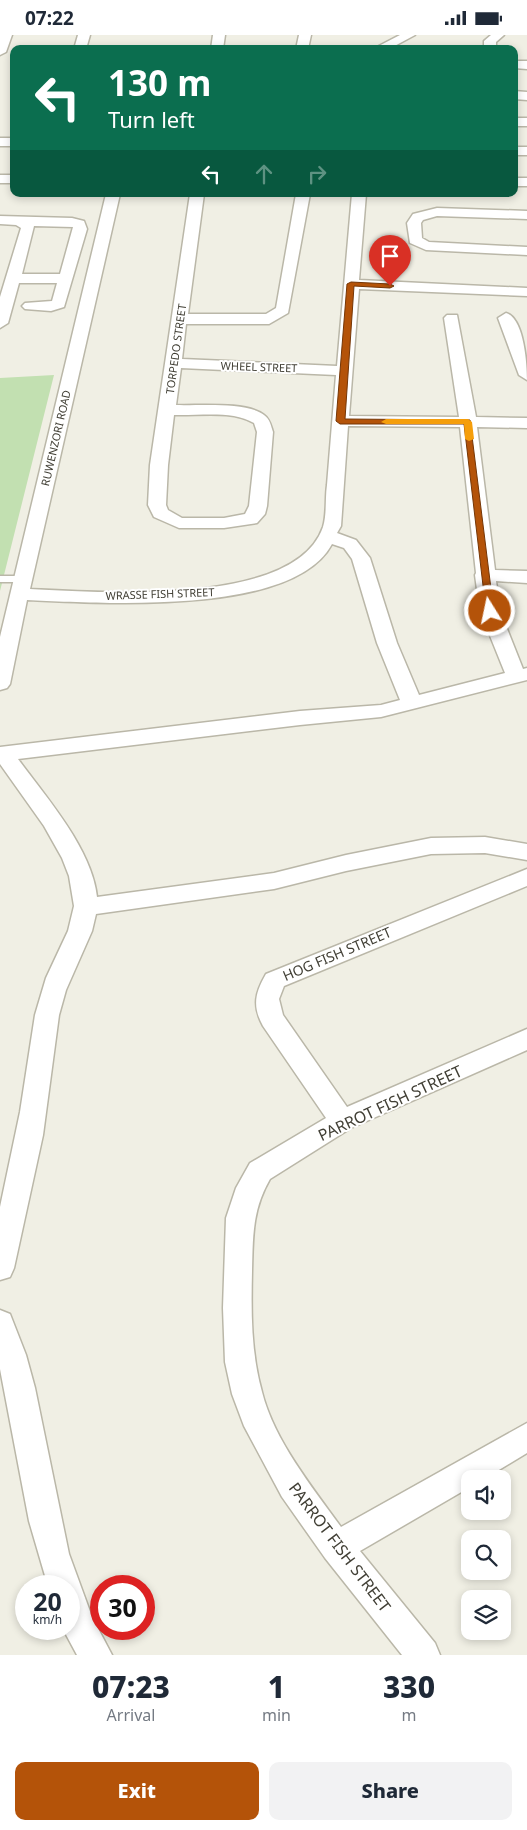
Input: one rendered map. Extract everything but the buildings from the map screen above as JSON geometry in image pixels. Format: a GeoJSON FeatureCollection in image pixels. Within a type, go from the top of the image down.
{"type":"FeatureCollection","features":[{"type":"Feature","properties":{"kind":"street"},"geometry":{"type":"LineString","coordinates":[[0,52],[6,35]]}},
{"type":"Feature","properties":{"kind":"street"},"geometry":{"type":"LineString","coordinates":[[388,45],[409,35]]}},
{"type":"Feature","properties":{"kind":"street"},"geometry":{"type":"LineString","coordinates":[[490,45],[490,41],[498,35]]}},
{"type":"Feature","properties":{"kind":"street","name":"RUWENZORI ROAD"},"geometry":{"type":"LineString","coordinates":[[0,684],[6,629],[21,587],[112,197]]}},
{"type":"Feature","properties":{"kind":"street","name":"TORPEDO STREET"},"geometry":{"type":"LineString","coordinates":[[168,410],[236,413],[258,418],[262,422],[264,432],[256,514],[241,522],[194,525],[168,519],[160,513],[156,505],[159,465],[197,197]]}},
{"type":"Feature","properties":{"kind":"street"},"geometry":{"type":"LineString","coordinates":[[181,319],[269,319],[283,310],[302,197]]}},
{"type":"Feature","properties":{"kind":"street"},"geometry":{"type":"LineString","coordinates":[[359,197],[330,537],[350,544],[361,558],[387,643],[402,683],[413,704]]}},
{"type":"Feature","properties":{"kind":"street"},"geometry":{"type":"LineString","coordinates":[[527,215],[437,212],[418,217],[413,231],[415,240],[426,246],[527,251]]}},
{"type":"Feature","properties":{"kind":"street"},"geometry":{"type":"LineString","coordinates":[[0,220],[72,222],[79,224],[80,229],[59,304],[30,306]]}},
{"type":"Feature","properties":{"kind":"street"},"geometry":{"type":"LineString","coordinates":[[0,323],[28,229],[22,222]]}},
{"type":"Feature","properties":{"kind":"street"},"geometry":{"type":"LineString","coordinates":[[13,278],[66,279]]}},
{"type":"Feature","properties":{"kind":"street"},"geometry":{"type":"LineString","coordinates":[[351,284],[527,291]]}},
{"type":"Feature","properties":{"kind":"street"},"geometry":{"type":"LineString","coordinates":[[0,1268],[32,1117],[44,1024],[56,983],[80,931],[85,907],[81,875],[71,853],[2,754],[300,718],[381,711],[521,675],[490,611],[484,575],[468,422],[452,318]]}},
{"type":"Feature","properties":{"kind":"street"},"geometry":{"type":"LineString","coordinates":[[506,318],[527,375]]}},
{"type":"Feature","properties":{"kind":"street","name":"WHEEL STREET"},"geometry":{"type":"LineString","coordinates":[[173,363],[345,371]]}},
{"type":"Feature","properties":{"kind":"street"},"geometry":{"type":"LineString","coordinates":[[340,421],[527,423]]}},
{"type":"Feature","properties":{"kind":"street","name":"WRASSE FISH STREET"},"geometry":{"type":"LineString","coordinates":[[21,587],[157,596],[214,593],[244,589],[272,581],[300,568],[316,555],[330,537]]}},
{"type":"Feature","properties":{"kind":"street"},"geometry":{"type":"LineString","coordinates":[[484,575],[527,577]]}},
{"type":"Feature","properties":{"kind":"street"},"geometry":{"type":"LineString","coordinates":[[85,907],[274,881],[380,855],[431,846],[486,845],[527,852]]}},
{"type":"Feature","properties":{"kind":"street","name":"HOG FISH STREET"},"geometry":{"type":"LineString","coordinates":[[342,1121],[272,1019],[266,1006],[267,992],[275,981],[527,877]]}},
{"type":"Feature","properties":{"kind":"street","name":"PARROT FISH STREET"},"geometry":{"type":"LineString","coordinates":[[423,1655],[336,1547],[293,1486],[258,1426],[246,1394],[240,1362],[237,1308],[240,1218],[250,1189],[260,1171],[342,1121],[527,1039]]}},
{"type":"Feature","properties":{"kind":"street"},"geometry":{"type":"LineString","coordinates":[[0,1323],[20,1385],[38,1491],[54,1561],[60,1575]]}},
{"type":"Feature","properties":{"kind":"street"},"geometry":{"type":"LineString","coordinates":[[336,1547],[527,1437]]}},
{"type":"Feature","properties":{"kind":"street"},"geometry":{"type":"LineString","coordinates":[[80,1624],[94,1655]]}},
{"type":"Feature","properties":{"kind":"lane"},"geometry":{"type":"LineString","coordinates":[[0,579],[21,587]]}},
{"type":"Feature","properties":{"kind":"green space"},"geometry":{"type":"Polygon","coordinates":[[[54,375],[0,591],[0,378],[54,375]]]}},
{"type":"Feature","properties":{"kind":"slow traffic"},"geometry":{"type":"LineString","coordinates":[[386,422],[468,422],[469,439]]}},
{"type":"Feature","properties":{"kind":"route"},"geometry":{"type":"LineString","coordinates":[[390,286],[351,284],[340,421],[468,422],[484,575],[490,611]]}}]}
